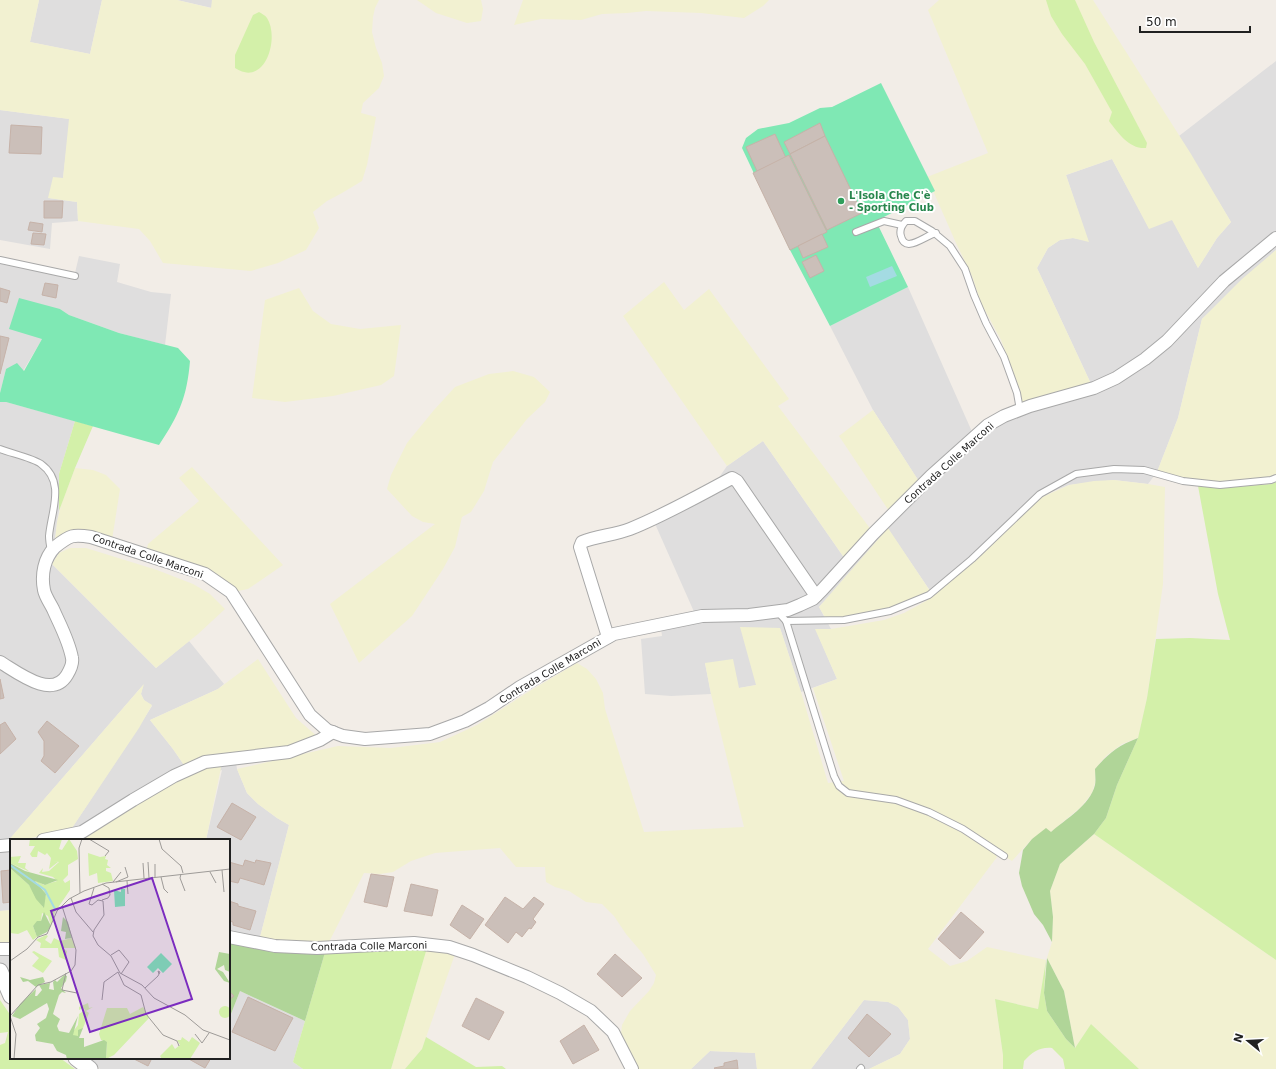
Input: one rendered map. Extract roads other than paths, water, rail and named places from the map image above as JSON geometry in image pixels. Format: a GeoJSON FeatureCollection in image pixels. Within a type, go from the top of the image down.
{"type":"FeatureCollection","features":[{"type":"Feature","properties":{"kind":"street","name":"Contrada Colle Marconi"},"geometry":{"type":"LineString","coordinates":[[0,662],[33,681],[48,685],[57,684],[66,677],[73,659],[64,634],[44,591],[44,565],[51,551],[68,537],[76,535],[91,537],[205,574],[231,592],[310,715],[327,730],[343,736],[365,739],[430,734],[466,721],[489,708],[520,687],[614,634],[702,616],[749,615],[788,610],[816,596],[873,534],[931,476],[988,425],[1004,416],[1020,410],[1094,388],[1116,378],[1145,359],[1167,341],[1224,281],[1276,238]]}},
{"type":"Feature","properties":{"kind":"street","name":"Contrada Colle Marconi"},"geometry":{"type":"LineString","coordinates":[[608,637],[580,547],[582,542],[592,538],[627,530],[651,520],[732,478],[737,481],[816,596]]}},
{"type":"Feature","properties":{"kind":"street"},"geometry":{"type":"LineString","coordinates":[[48,839],[82,832],[174,776],[205,762],[290,752],[320,740],[333,732]]}},
{"type":"Feature","properties":{"kind":"street"},"geometry":{"type":"LineString","coordinates":[[0,846],[10,845]]}},
{"type":"Feature","properties":{"kind":"street","name":"Contrada Colle Marconi"},"geometry":{"type":"LineString","coordinates":[[230,937],[275,946],[317,948],[414,943],[448,946],[527,977],[560,993],[591,1011],[613,1032],[632,1069]]}},
{"type":"Feature","properties":{"kind":"street"},"geometry":{"type":"LineString","coordinates":[[0,971],[10,994]]}},
{"type":"Feature","properties":{"kind":"street"},"geometry":{"type":"LineString","coordinates":[[77,1059],[90,1069]]}},
{"type":"Feature","properties":{"kind":"lane"},"geometry":{"type":"LineString","coordinates":[[856,232],[884,221],[902,225]]}},
{"type":"Feature","properties":{"kind":"lane"},"geometry":{"type":"LineString","coordinates":[[936,233],[928,235],[910,245],[905,244],[900,233],[902,225],[906,221],[915,221],[936,233],[950,246],[965,269],[986,323],[1004,357],[1017,393],[1020,410]]}},
{"type":"Feature","properties":{"kind":"lane"},"geometry":{"type":"LineString","coordinates":[[0,260],[75,276]]}},
{"type":"Feature","properties":{"kind":"lane"},"geometry":{"type":"LineString","coordinates":[[0,450],[41,463],[49,472],[54,481],[56,497],[49,537],[51,551]]}},
{"type":"Feature","properties":{"kind":"lane"},"geometry":{"type":"LineString","coordinates":[[786,621],[844,620],[890,611],[928,595],[972,559],[1040,494],[1076,474],[1114,469],[1144,470],[1183,481],[1220,485],[1271,480],[1276,478]]}},
{"type":"Feature","properties":{"kind":"lane"},"geometry":{"type":"LineString","coordinates":[[777,611],[786,621],[834,776],[839,786],[848,793],[896,800],[929,812],[963,829],[1004,856]]}},
{"type":"Feature","properties":{"kind":"water"},"geometry":{"type":"Polygon","coordinates":[[[892,266],[897,276],[870,287],[866,277],[892,266]]]}},
{"type":"Feature","properties":{"kind":"place","name":"L'Isola Che C'è - Sporting Club"},"geometry":{"type":"Point","coordinates":[841,201]}}]}
